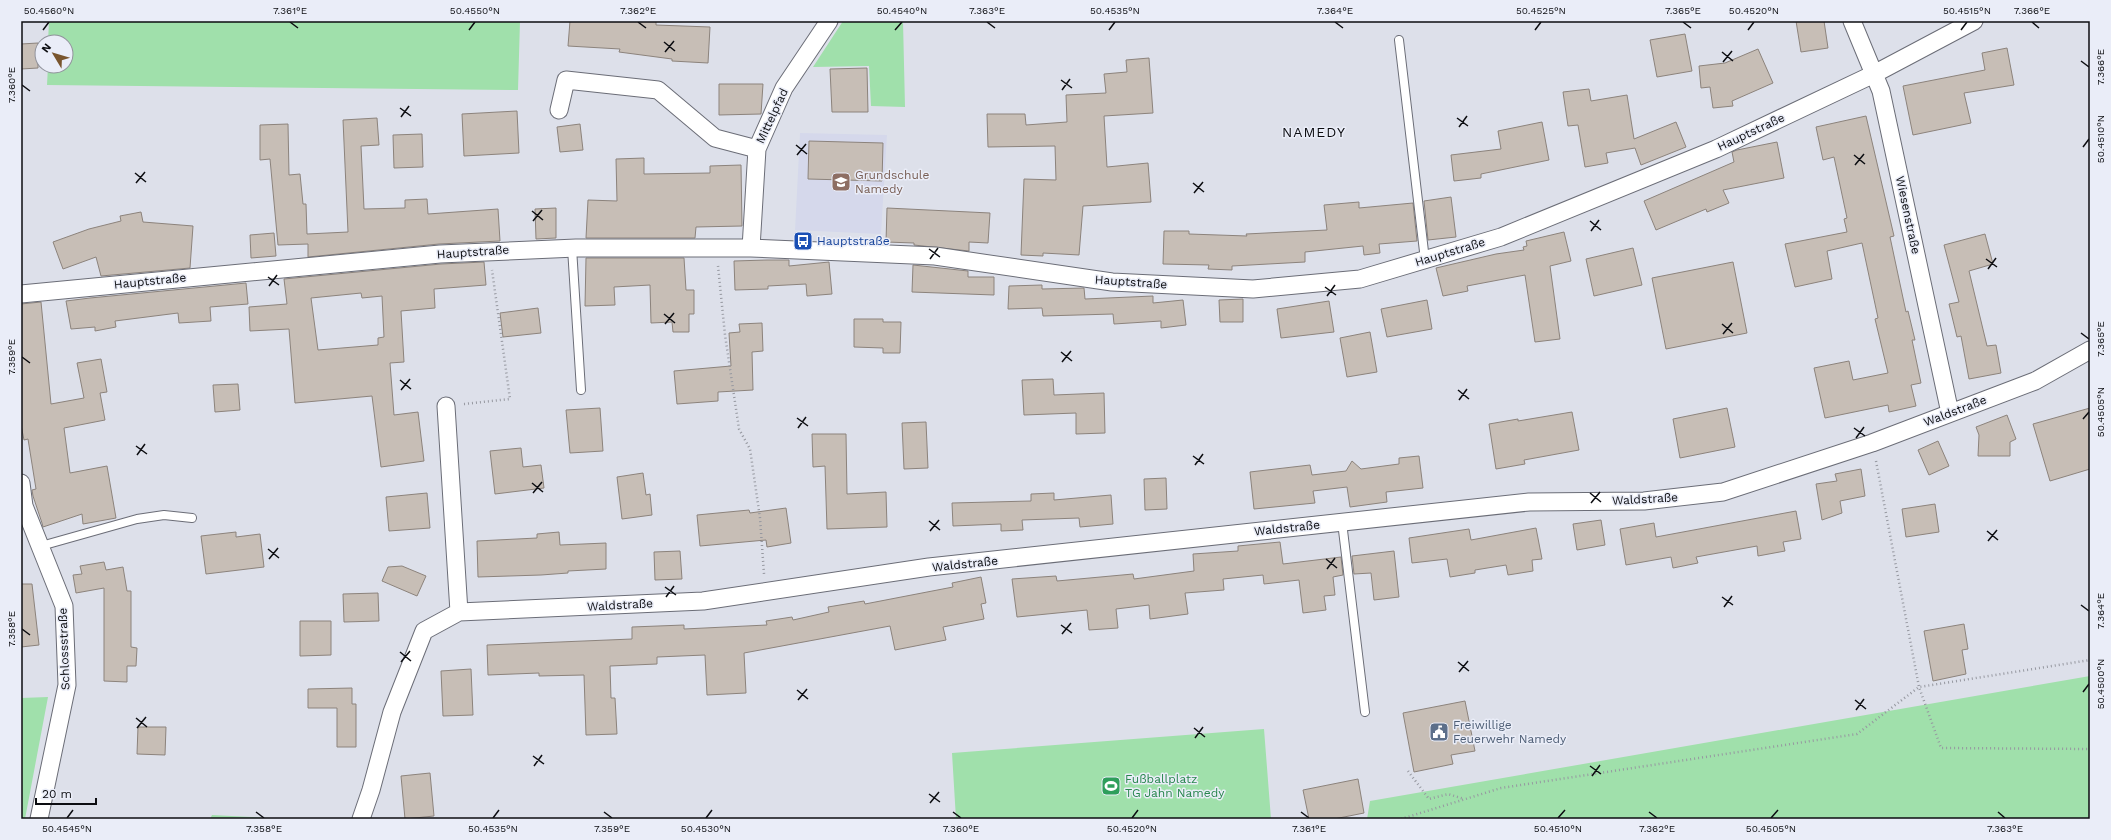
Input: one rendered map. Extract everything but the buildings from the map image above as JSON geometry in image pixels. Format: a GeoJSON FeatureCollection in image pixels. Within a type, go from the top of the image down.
{"type":"FeatureCollection","features":[{"type":"Feature","properties":{"kind":"street","name":"Mittelpfad"},"geometry":{"type":"LineString","coordinates":[[751,248],[757,149],[784,88],[829,21]]}},
{"type":"Feature","properties":{"kind":"street","name":"Wiesenstraße"},"geometry":{"type":"LineString","coordinates":[[1852,21],[1881,91],[1950,413]]}},
{"type":"Feature","properties":{"kind":"street","name":"Hauptstraße"},"geometry":{"type":"LineString","coordinates":[[21,294],[489,250],[572,248],[751,248],[935,256],[1112,282],[1253,289],[1360,279],[1501,237],[1709,152],[1874,74],[1974,21]]}},
{"type":"Feature","properties":{"kind":"street"},"geometry":{"type":"LineString","coordinates":[[559,110],[566,80],[658,90],[715,138],[757,149]]}},
{"type":"Feature","properties":{"kind":"street","name":"Waldstraße"},"geometry":{"type":"LineString","coordinates":[[361,819],[372,790],[392,712],[424,631],[459,612],[703,601],[929,568],[1529,502],[1644,501],[1723,492],[1872,443],[2035,381],[2090,350]]}},
{"type":"Feature","properties":{"kind":"street"},"geometry":{"type":"LineString","coordinates":[[446,406],[459,612]]}},
{"type":"Feature","properties":{"kind":"street","name":"Schlossstraße"},"geometry":{"type":"LineString","coordinates":[[21,483],[24,506],[64,606],[67,685],[39,819]]}},
{"type":"Feature","properties":{"kind":"lane"},"geometry":{"type":"LineString","coordinates":[[1399,40],[1425,260]]}},
{"type":"Feature","properties":{"kind":"lane"},"geometry":{"type":"LineString","coordinates":[[572,248],[581,390]]}},
{"type":"Feature","properties":{"kind":"lane"},"geometry":{"type":"LineString","coordinates":[[40,546],[137,519],[164,514],[192,518]]}},
{"type":"Feature","properties":{"kind":"lane"},"geometry":{"type":"LineString","coordinates":[[1342,522],[1365,712]]}},
{"type":"Feature","properties":{"kind":"path"},"geometry":{"type":"LineString","coordinates":[[717,249],[725,335],[739,429],[750,448],[760,518],[765,592]]}},
{"type":"Feature","properties":{"kind":"path"},"geometry":{"type":"LineString","coordinates":[[446,406],[510,399],[489,250]]}},
{"type":"Feature","properties":{"kind":"path"},"geometry":{"type":"LineString","coordinates":[[1872,443],[1919,687],[1941,748],[2090,749]]}},
{"type":"Feature","properties":{"kind":"path"},"geometry":{"type":"LineString","coordinates":[[1401,819],[1501,788],[1857,734],[1919,687],[2090,660]]}},
{"type":"Feature","properties":{"kind":"path"},"geometry":{"type":"LineString","coordinates":[[1408,771],[1429,799],[1448,794],[1466,799]]}},
{"type":"Feature","properties":{"kind":"shaded area","name":"Grundschule Namedy"},"geometry":{"type":"Polygon","coordinates":[[[800,133],[887,135],[881,234],[795,230],[800,133]]]}},
{"type":"Feature","properties":{"kind":"green space"},"geometry":{"type":"Polygon","coordinates":[[[49,21],[520,21],[518,90],[47,85],[48,74],[74,74],[74,34],[48,34],[49,21]]]}},
{"type":"Feature","properties":{"kind":"green space"},"geometry":{"type":"Polygon","coordinates":[[[843,21],[903,21],[905,107],[871,106],[869,66],[813,67],[843,21]]]}},
{"type":"Feature","properties":{"kind":"green space"},"geometry":{"type":"Polygon","coordinates":[[[2090,676],[2090,819],[1367,819],[1370,801],[2090,676]]]}},
{"type":"Feature","properties":{"kind":"green space"},"geometry":{"type":"Polygon","coordinates":[[[48,697],[25,819],[21,819],[21,698],[48,697]]]}},
{"type":"Feature","properties":{"kind":"green space","name":"Fußballplatz TG Jahn Namedy"},"geometry":{"type":"Polygon","coordinates":[[[1264,729],[1271,819],[956,819],[952,753],[1264,729]]]}},
{"type":"Feature","properties":{"kind":"green space"},"geometry":{"type":"Polygon","coordinates":[[[212,815],[290,819],[210,819],[212,815]]]}},
{"type":"Feature","properties":{"kind":"place","name":"Grundschule Namedy"},"geometry":{"type":"Point","coordinates":[841,182]}},
{"type":"Feature","properties":{"kind":"place","name":"Hauptstraße"},"geometry":{"type":"Point","coordinates":[803,241]}},
{"type":"Feature","properties":{"kind":"place","name":"Freiwillige Feuerwehr Namedy"},"geometry":{"type":"Point","coordinates":[1439,732]}},
{"type":"Feature","properties":{"kind":"place","name":"Fußballplatz TG Jahn Namedy"},"geometry":{"type":"Point","coordinates":[1111,786]}},
{"type":"Feature","properties":{"kind":"district","name":"NAMEDY"},"geometry":{"type":"Point","coordinates":[1314,132]}}]}
